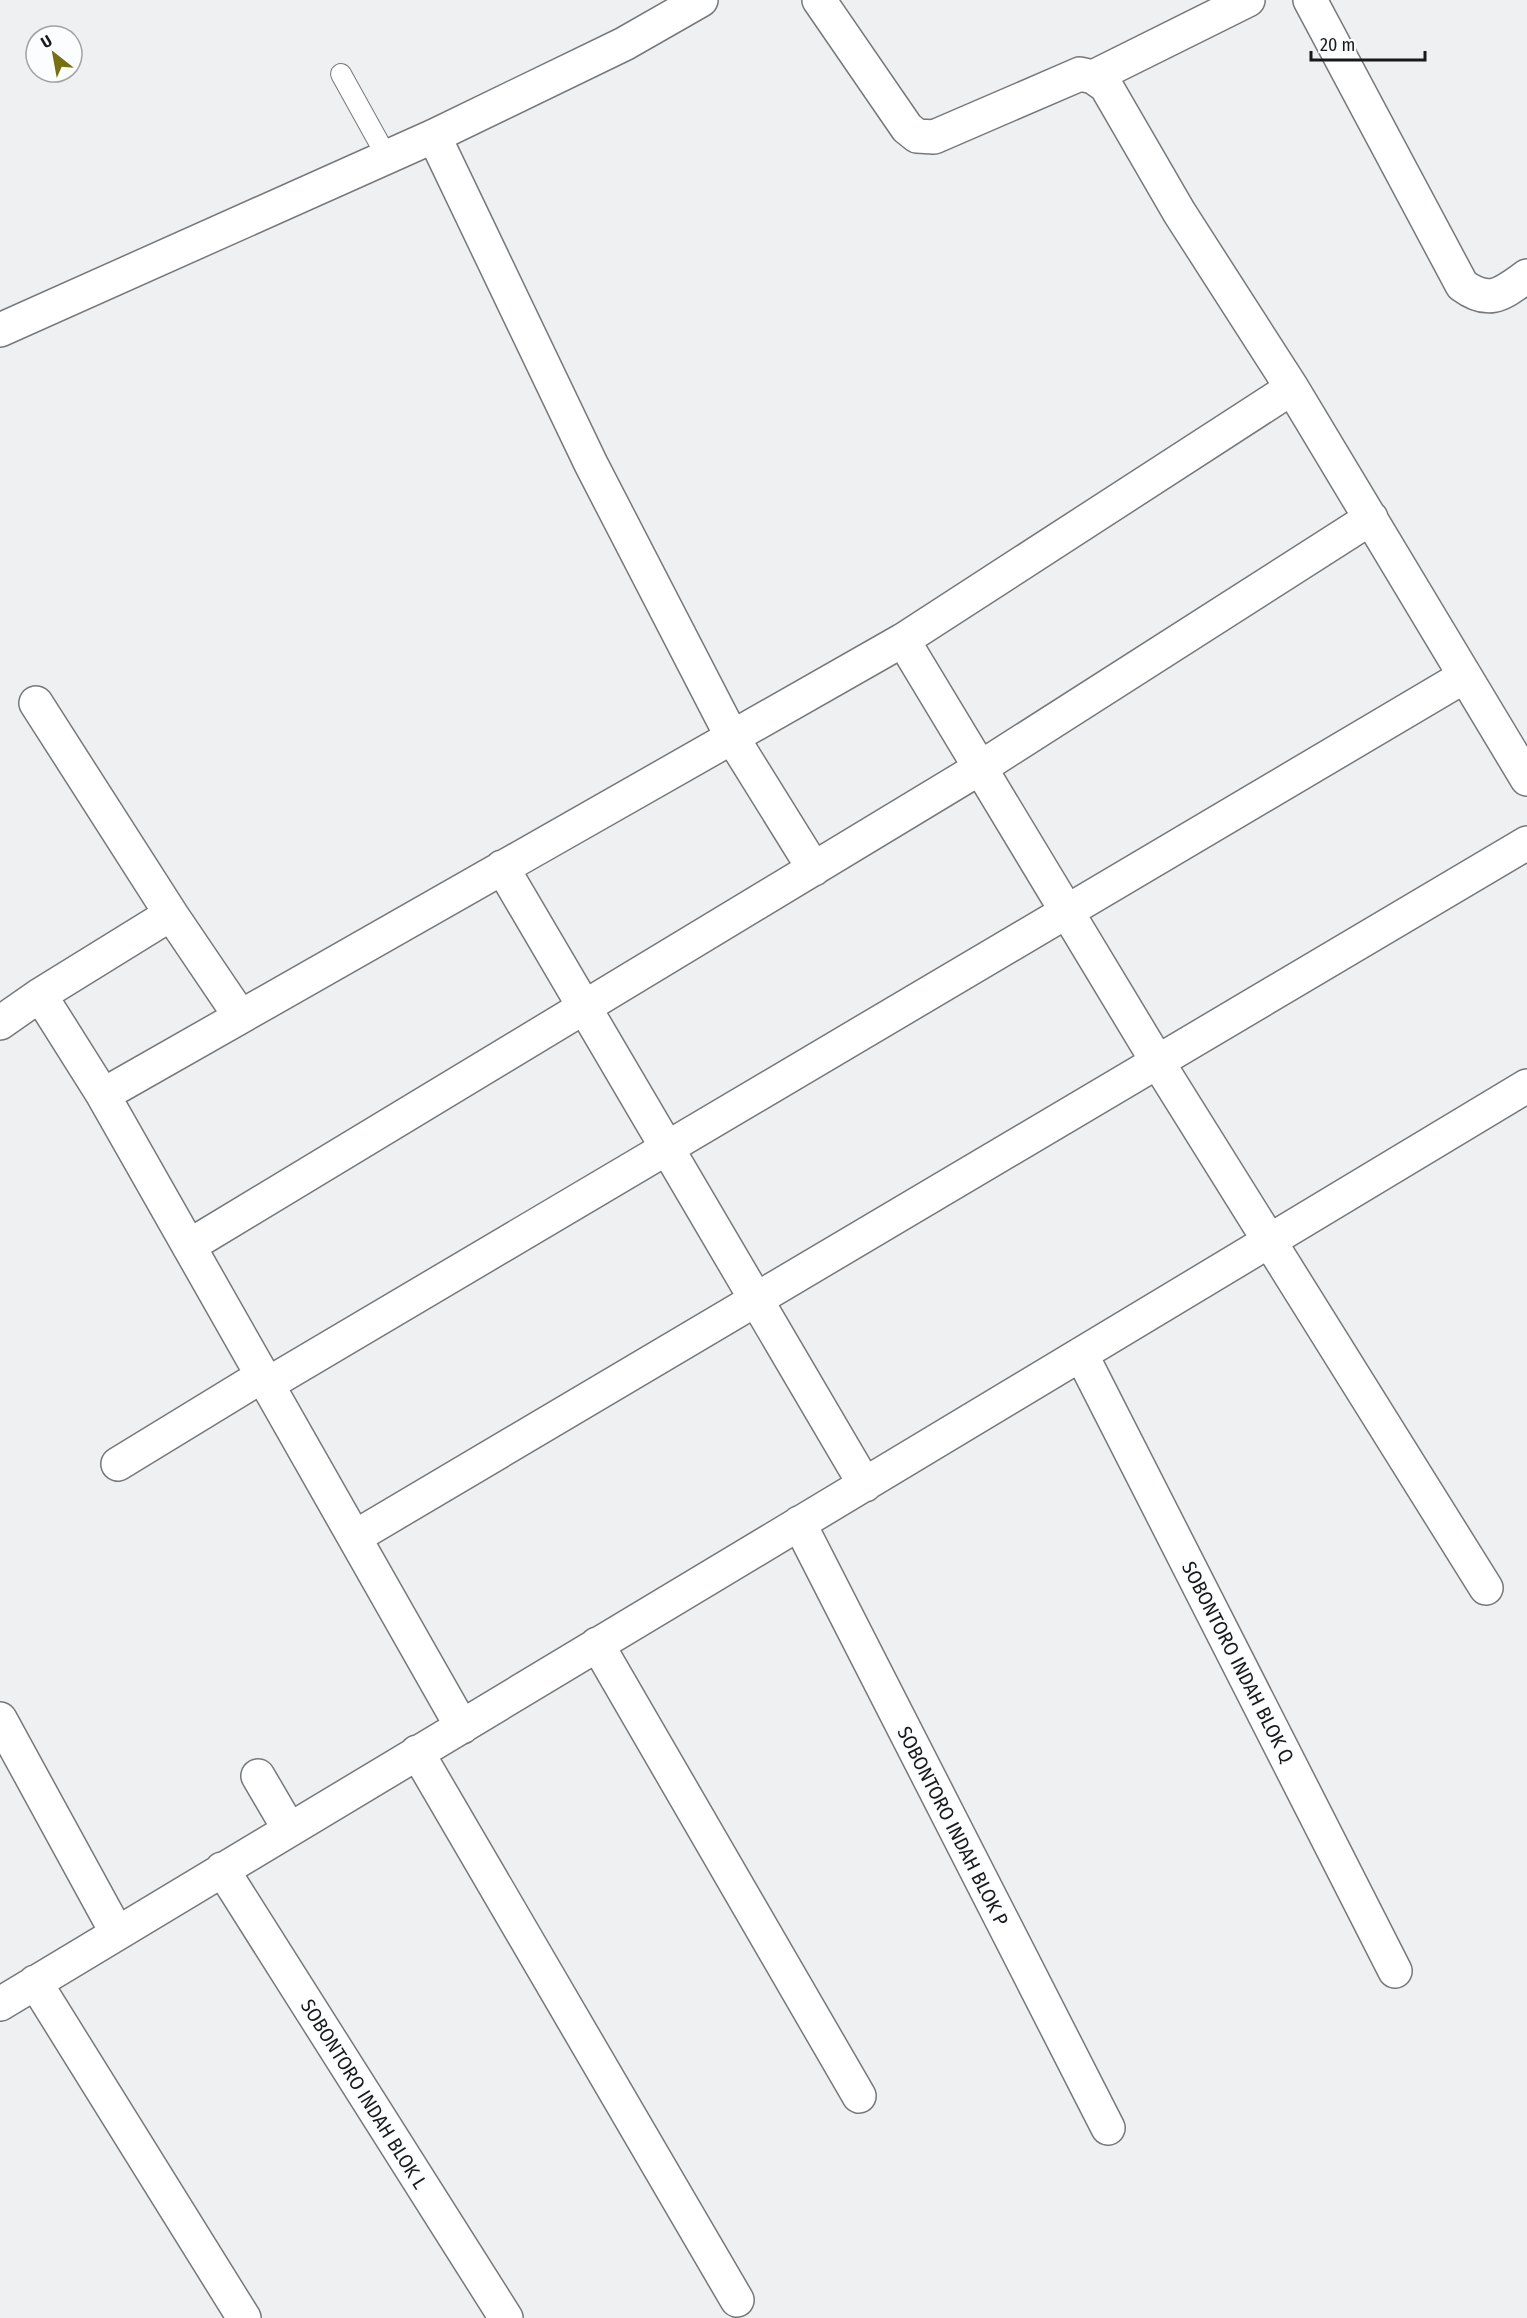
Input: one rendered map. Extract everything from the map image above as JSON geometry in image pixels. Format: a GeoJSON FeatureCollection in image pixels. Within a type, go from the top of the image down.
{"type":"FeatureCollection","features":[{"type":"Feature","properties":{"kind":"street"},"geometry":{"type":"LineString","coordinates":[[0,330],[434,136],[624,44],[701,0]]}},
{"type":"Feature","properties":{"kind":"street"},"geometry":{"type":"LineString","coordinates":[[819,0],[907,128],[917,136],[933,137],[1080,74],[1093,77],[1106,86],[1179,212],[1292,388],[1527,779]]}},
{"type":"Feature","properties":{"kind":"street"},"geometry":{"type":"LineString","coordinates":[[1093,77],[1248,0]]}},
{"type":"Feature","properties":{"kind":"street"},"geometry":{"type":"LineString","coordinates":[[1310,0],[1462,285],[1470,291],[1500,295],[1527,276]]}},
{"type":"Feature","properties":{"kind":"street"},"geometry":{"type":"LineString","coordinates":[[434,136],[591,464],[732,737],[814,869]]}},
{"type":"Feature","properties":{"kind":"street"},"geometry":{"type":"LineString","coordinates":[[103,1095],[903,640],[1292,388]]}},
{"type":"Feature","properties":{"kind":"street"},"geometry":{"type":"LineString","coordinates":[[189,1246],[981,768],[1371,518]]}},
{"type":"Feature","properties":{"kind":"street"},"geometry":{"type":"LineString","coordinates":[[903,640],[1157,1060],[1486,1588]]}},
{"type":"Feature","properties":{"kind":"street"},"geometry":{"type":"LineString","coordinates":[[118,1464],[667,1148],[1465,676]]}},
{"type":"Feature","properties":{"kind":"street"},"geometry":{"type":"LineString","coordinates":[[36,703],[171,914],[240,1016]]}},
{"type":"Feature","properties":{"kind":"street"},"geometry":{"type":"LineString","coordinates":[[355,1537],[1157,1060],[1527,843]]}},
{"type":"Feature","properties":{"kind":"street"},"geometry":{"type":"LineString","coordinates":[[502,867],[865,1485]]}},
{"type":"Feature","properties":{"kind":"street"},"geometry":{"type":"LineString","coordinates":[[0,1023],[40,995],[171,914]]}},
{"type":"Feature","properties":{"kind":"street"},"geometry":{"type":"LineString","coordinates":[[40,995],[103,1095],[462,1727]]}},
{"type":"Feature","properties":{"kind":"street"},"geometry":{"type":"LineString","coordinates":[[0,2004],[1527,1086]]}},
{"type":"Feature","properties":{"kind":"street","name":"SOBONTORO INDAH BLOK Q"},"geometry":{"type":"LineString","coordinates":[[1081,1354],[1395,1971]]}},
{"type":"Feature","properties":{"kind":"street","name":"SOBONTORO INDAH BLOK P"},"geometry":{"type":"LineString","coordinates":[[799,1523],[1108,2128]]}},
{"type":"Feature","properties":{"kind":"street"},"geometry":{"type":"LineString","coordinates":[[597,1644],[859,2096]]}},
{"type":"Feature","properties":{"kind":"street"},"geometry":{"type":"LineString","coordinates":[[0,1719],[117,1932]]}},
{"type":"Feature","properties":{"kind":"street"},"geometry":{"type":"LineString","coordinates":[[417,1752],[737,2300]]}},
{"type":"Feature","properties":{"kind":"street"},"geometry":{"type":"LineString","coordinates":[[258,1776],[289,1829]]}},
{"type":"Feature","properties":{"kind":"street","name":"SOBONTORO INDAH BLOK L"},"geometry":{"type":"LineString","coordinates":[[222,1869],[506,2318]]}},
{"type":"Feature","properties":{"kind":"street"},"geometry":{"type":"LineString","coordinates":[[35,1982],[244,2318]]}},
{"type":"Feature","properties":{"kind":"lane"},"geometry":{"type":"LineString","coordinates":[[341,74],[387,158]]}}]}
